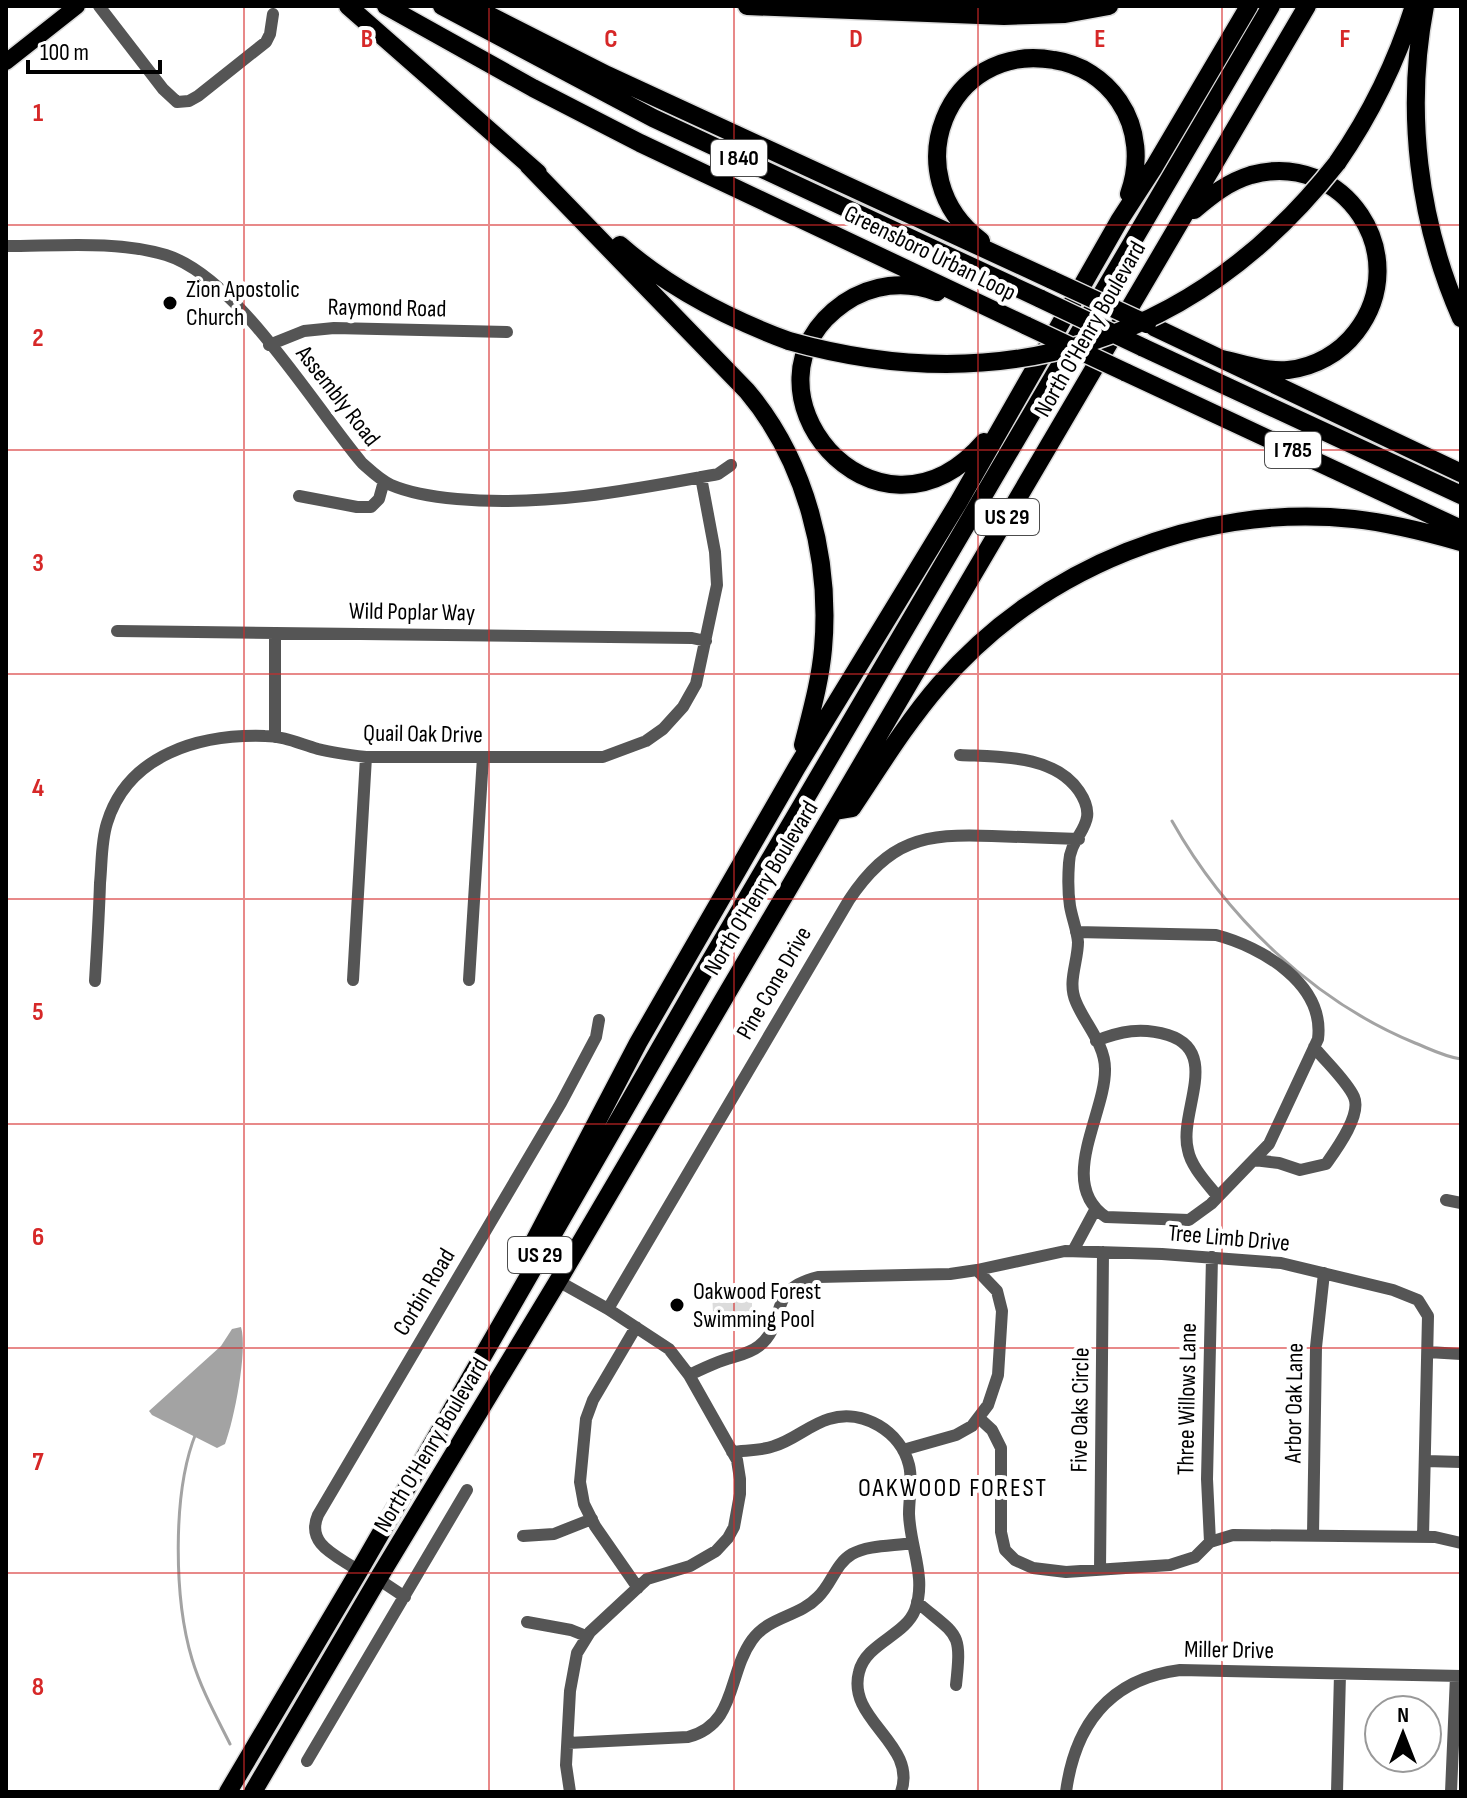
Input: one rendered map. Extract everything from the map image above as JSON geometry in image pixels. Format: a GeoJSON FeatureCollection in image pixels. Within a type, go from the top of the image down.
{"type":"FeatureCollection","features":[{"type":"Feature","properties":{"kind":"highway"},"geometry":{"type":"LineString","coordinates":[[348,6],[631,255],[664,280],[724,315],[789,341],[862,359],[933,365],[1010,360],[1093,341],[1149,319],[1230,271],[1290,219],[1337,163],[1378,96],[1414,6]]}},
{"type":"Feature","properties":{"kind":"highway","name":"Greensboro Urban Loop"},"geometry":{"type":"LineString","coordinates":[[386,6],[586,115],[978,304],[1461,529]]}},
{"type":"Feature","properties":{"kind":"highway","name":"Greensboro Urban Loop"},"geometry":{"type":"LineString","coordinates":[[442,6],[653,118],[1461,495]]}},
{"type":"Feature","properties":{"kind":"highway"},"geometry":{"type":"LineString","coordinates":[[471,6],[607,75],[1006,258],[1461,473]]}},
{"type":"Feature","properties":{"kind":"highway"},"geometry":{"type":"LineString","coordinates":[[747,6],[1013,16],[1065,14],[1109,6]]}},
{"type":"Feature","properties":{"kind":"highway"},"geometry":{"type":"LineString","coordinates":[[449,1411],[492,1321],[638,1043],[797,767],[958,503],[1119,221],[1249,6]]}},
{"type":"Feature","properties":{"kind":"highway","name":"North O'Henry Boulevard"},"geometry":{"type":"LineString","coordinates":[[231,1788],[756,882],[1271,6]]}},
{"type":"Feature","properties":{"kind":"highway","name":"North O'Henry Boulevard"},"geometry":{"type":"LineString","coordinates":[[253,1792],[558,1281],[1307,6]]}},
{"type":"Feature","properties":{"kind":"highway"},"geometry":{"type":"LineString","coordinates":[[1425,6],[1416,87],[1418,150],[1435,245],[1461,318]]}},
{"type":"Feature","properties":{"kind":"highway"},"geometry":{"type":"LineString","coordinates":[[1006,258],[965,228],[951,209],[937,173],[936,148],[946,114],[960,92],[988,70],[1009,61],[1040,58],[1072,64],[1100,81],[1117,99],[1129,119],[1136,153],[1131,189],[1119,221]]}},
{"type":"Feature","properties":{"kind":"highway"},"geometry":{"type":"LineString","coordinates":[[528,165],[747,391],[775,431],[800,481],[818,548],[825,625],[817,689],[797,767]]}},
{"type":"Feature","properties":{"kind":"highway"},"geometry":{"type":"LineString","coordinates":[[1180,223],[1225,185],[1253,174],[1281,172],[1310,176],[1336,189],[1357,209],[1371,233],[1378,260],[1377,288],[1369,314],[1343,347],[1316,363],[1289,370],[1259,368],[1222,359]]}},
{"type":"Feature","properties":{"kind":"highway"},"geometry":{"type":"LineString","coordinates":[[978,304],[909,285],[883,286],[859,294],[826,319],[811,342],[803,367],[803,402],[817,439],[835,460],[859,475],[896,484],[936,478],[961,464],[1004,418]]}},
{"type":"Feature","properties":{"kind":"highway"},"geometry":{"type":"LineString","coordinates":[[834,811],[852,808],[914,715],[984,639],[1052,589],[1130,550],[1212,526],[1297,517],[1381,523],[1461,542]]}},
{"type":"Feature","properties":{"kind":"highway"},"geometry":{"type":"LineString","coordinates":[[298,1714],[334,1635],[360,1589],[362,1579],[359,1571]]}},
{"type":"Feature","properties":{"kind":"main road"},"geometry":{"type":"LineString","coordinates":[[6,62],[77,6]]}},
{"type":"Feature","properties":{"kind":"street"},"geometry":{"type":"LineString","coordinates":[[99,6],[163,89],[177,102],[198,96],[259,47],[270,34],[273,14]]}},
{"type":"Feature","properties":{"kind":"street","name":"Assembly Road"},"geometry":{"type":"LineString","coordinates":[[6,246],[132,249],[176,259],[201,272],[222,290],[269,345],[352,451],[384,481],[399,488],[433,496],[506,501],[581,496],[701,477],[723,472],[731,465]]}},
{"type":"Feature","properties":{"kind":"street","name":"Raymond Road"},"geometry":{"type":"LineString","coordinates":[[269,345],[292,334],[319,329],[507,332]]}},
{"type":"Feature","properties":{"kind":"street","name":"Quail Oak Drive"},"geometry":{"type":"LineString","coordinates":[[95,981],[107,822],[133,779],[152,760],[178,747],[219,739],[275,737],[366,757],[603,757],[646,741],[663,729],[683,707],[696,684],[717,585],[715,552],[701,477]]}},
{"type":"Feature","properties":{"kind":"street","name":"Assembly Road"},"geometry":{"type":"LineString","coordinates":[[299,496],[371,507],[379,499],[384,481]]}},
{"type":"Feature","properties":{"kind":"street","name":"Wild Poplar Way"},"geometry":{"type":"LineString","coordinates":[[117,631],[692,638],[706,641]]}},
{"type":"Feature","properties":{"kind":"street"},"geometry":{"type":"LineString","coordinates":[[275,633],[275,737]]}},
{"type":"Feature","properties":{"kind":"street"},"geometry":{"type":"LineString","coordinates":[[960,755],[1018,757],[1053,770],[1076,787],[1086,803],[1088,821],[1069,861],[1069,902],[1078,942],[1072,980],[1075,1001],[1105,1065],[1104,1091],[1090,1130],[1085,1156],[1084,1185],[1095,1210],[1106,1217],[1189,1220],[1218,1197],[1269,1144],[1320,1028],[1313,1004],[1299,982],[1282,966],[1244,945],[1216,935],[1076,932]]}},
{"type":"Feature","properties":{"kind":"street"},"geometry":{"type":"LineString","coordinates":[[353,980],[366,757]]}},
{"type":"Feature","properties":{"kind":"street"},"geometry":{"type":"LineString","coordinates":[[469,980],[483,757]]}},
{"type":"Feature","properties":{"kind":"street","name":"Pine Cone Drive"},"geometry":{"type":"LineString","coordinates":[[608,1309],[849,900],[869,872],[892,852],[931,837],[968,835],[1079,839]]}},
{"type":"Feature","properties":{"kind":"street","name":"Corbin Road"},"geometry":{"type":"LineString","coordinates":[[359,1571],[320,1544],[314,1533],[315,1522],[561,1103],[596,1037],[599,1020]]}},
{"type":"Feature","properties":{"kind":"street"},"geometry":{"type":"LineString","coordinates":[[1096,1041],[1119,1031],[1157,1031],[1178,1038],[1191,1049],[1196,1078],[1186,1134],[1188,1153],[1218,1197]]}},
{"type":"Feature","properties":{"kind":"street"},"geometry":{"type":"LineString","coordinates":[[1254,1160],[1300,1170],[1326,1164],[1341,1142],[1355,1112],[1355,1098],[1314,1047]]}},
{"type":"Feature","properties":{"kind":"street"},"geometry":{"type":"LineString","coordinates":[[1446,1200],[1461,1203]]}},
{"type":"Feature","properties":{"kind":"street"},"geometry":{"type":"LineString","coordinates":[[1073,1251],[1095,1210]]}},
{"type":"Feature","properties":{"kind":"street","name":"Tree Limb Drive"},"geometry":{"type":"LineString","coordinates":[[689,1375],[759,1346],[772,1330],[782,1299],[792,1288],[818,1277],[933,1275],[977,1270],[1029,1257],[1073,1251],[1281,1263],[1393,1290],[1418,1300],[1428,1316],[1423,1537]]}},
{"type":"Feature","properties":{"kind":"street","name":"Five Oaks Circle"},"geometry":{"type":"LineString","coordinates":[[1100,1570],[1103,1252]]}},
{"type":"Feature","properties":{"kind":"street","name":"Three Willows Lane"},"geometry":{"type":"LineString","coordinates":[[1210,1542],[1207,1479],[1212,1257]]}},
{"type":"Feature","properties":{"kind":"street"},"geometry":{"type":"LineString","coordinates":[[903,1450],[956,1435],[972,1426],[988,1405],[998,1375],[1002,1311],[997,1291],[977,1270]]}},
{"type":"Feature","properties":{"kind":"street","name":"Arbor Oak Lane"},"geometry":{"type":"LineString","coordinates":[[1313,1535],[1316,1347],[1324,1273]]}},
{"type":"Feature","properties":{"kind":"street"},"geometry":{"type":"LineString","coordinates":[[558,1281],[669,1349],[689,1375],[737,1460],[740,1494],[737,1516],[728,1538],[701,1561],[647,1579],[586,1636],[572,1667],[567,1781],[570,1792]]}},
{"type":"Feature","properties":{"kind":"street"},"geometry":{"type":"LineString","coordinates":[[636,1327],[593,1400],[586,1419],[580,1482],[584,1504],[592,1519],[638,1588]]}},
{"type":"Feature","properties":{"kind":"street"},"geometry":{"type":"LineString","coordinates":[[1428,1352],[1461,1354]]}},
{"type":"Feature","properties":{"kind":"street"},"geometry":{"type":"LineString","coordinates":[[732,1452],[772,1447],[824,1421],[852,1417],[878,1425],[893,1436],[903,1450],[910,1471],[912,1543],[920,1577],[917,1602],[908,1621],[863,1662],[857,1682],[859,1700],[901,1760],[904,1777],[901,1792]]}},
{"type":"Feature","properties":{"kind":"street"},"geometry":{"type":"LineString","coordinates":[[979,1418],[992,1430],[1001,1448],[1001,1532],[1005,1550],[1015,1560],[1037,1570],[1066,1572],[1182,1562],[1195,1557],[1210,1542],[1233,1535],[1423,1537],[1461,1543]]}},
{"type":"Feature","properties":{"kind":"street"},"geometry":{"type":"LineString","coordinates":[[1426,1461],[1461,1462]]}},
{"type":"Feature","properties":{"kind":"street"},"geometry":{"type":"LineString","coordinates":[[307,1761],[467,1490]]}},
{"type":"Feature","properties":{"kind":"street"},"geometry":{"type":"LineString","coordinates":[[523,1536],[554,1534],[592,1519]]}},
{"type":"Feature","properties":{"kind":"street"},"geometry":{"type":"LineString","coordinates":[[568,1743],[702,1734],[719,1719],[744,1653],[760,1630],[774,1619],[817,1599],[841,1563],[853,1553],[912,1543]]}},
{"type":"Feature","properties":{"kind":"street"},"geometry":{"type":"LineString","coordinates":[[378,1579],[405,1597]]}},
{"type":"Feature","properties":{"kind":"street"},"geometry":{"type":"LineString","coordinates":[[917,1602],[951,1631],[958,1641],[956,1685]]}},
{"type":"Feature","properties":{"kind":"street"},"geometry":{"type":"LineString","coordinates":[[527,1622],[586,1636]]}},
{"type":"Feature","properties":{"kind":"street","name":"Miller Drive"},"geometry":{"type":"LineString","coordinates":[[1066,1792],[1070,1766],[1086,1725],[1103,1705],[1123,1689],[1145,1678],[1180,1670],[1458,1676]]}},
{"type":"Feature","properties":{"kind":"street"},"geometry":{"type":"LineString","coordinates":[[1337,1792],[1340,1674]]}},
{"type":"Feature","properties":{"kind":"street"},"geometry":{"type":"LineString","coordinates":[[1454,1791],[1458,1676]]}},
{"type":"Feature","properties":{"kind":"shaded area"},"geometry":{"type":"Polygon","coordinates":[[[752,1290],[752,1312],[713,1313],[712,1291],[752,1290]]]}},
{"type":"Feature","properties":{"kind":"shaded area"},"geometry":{"type":"Polygon","coordinates":[[[241,1327],[241,1368],[225,1444],[217,1448],[152,1415],[149,1411],[221,1346],[232,1329],[241,1327]]]}},
{"type":"Feature","properties":{"kind":"waterway"},"geometry":{"type":"LineString","coordinates":[[1172,821],[1218,890],[1246,922],[1308,980],[1377,1025],[1415,1043],[1461,1059]]}},
{"type":"Feature","properties":{"kind":"waterway"},"geometry":{"type":"LineString","coordinates":[[196,1433],[188,1457],[179,1515],[182,1607],[192,1659],[230,1744]]}},
{"type":"Feature","properties":{"kind":"place","name":"Zion Apostolic Church"},"geometry":{"type":"Point","coordinates":[170,303]}},
{"type":"Feature","properties":{"kind":"place","name":"Oakwood Forest Swimming Pool"},"geometry":{"type":"Point","coordinates":[677,1305]}},
{"type":"Feature","properties":{"kind":"district","name":"OAKWOOD FOREST"},"geometry":{"type":"Point","coordinates":[953,1488]}}]}
